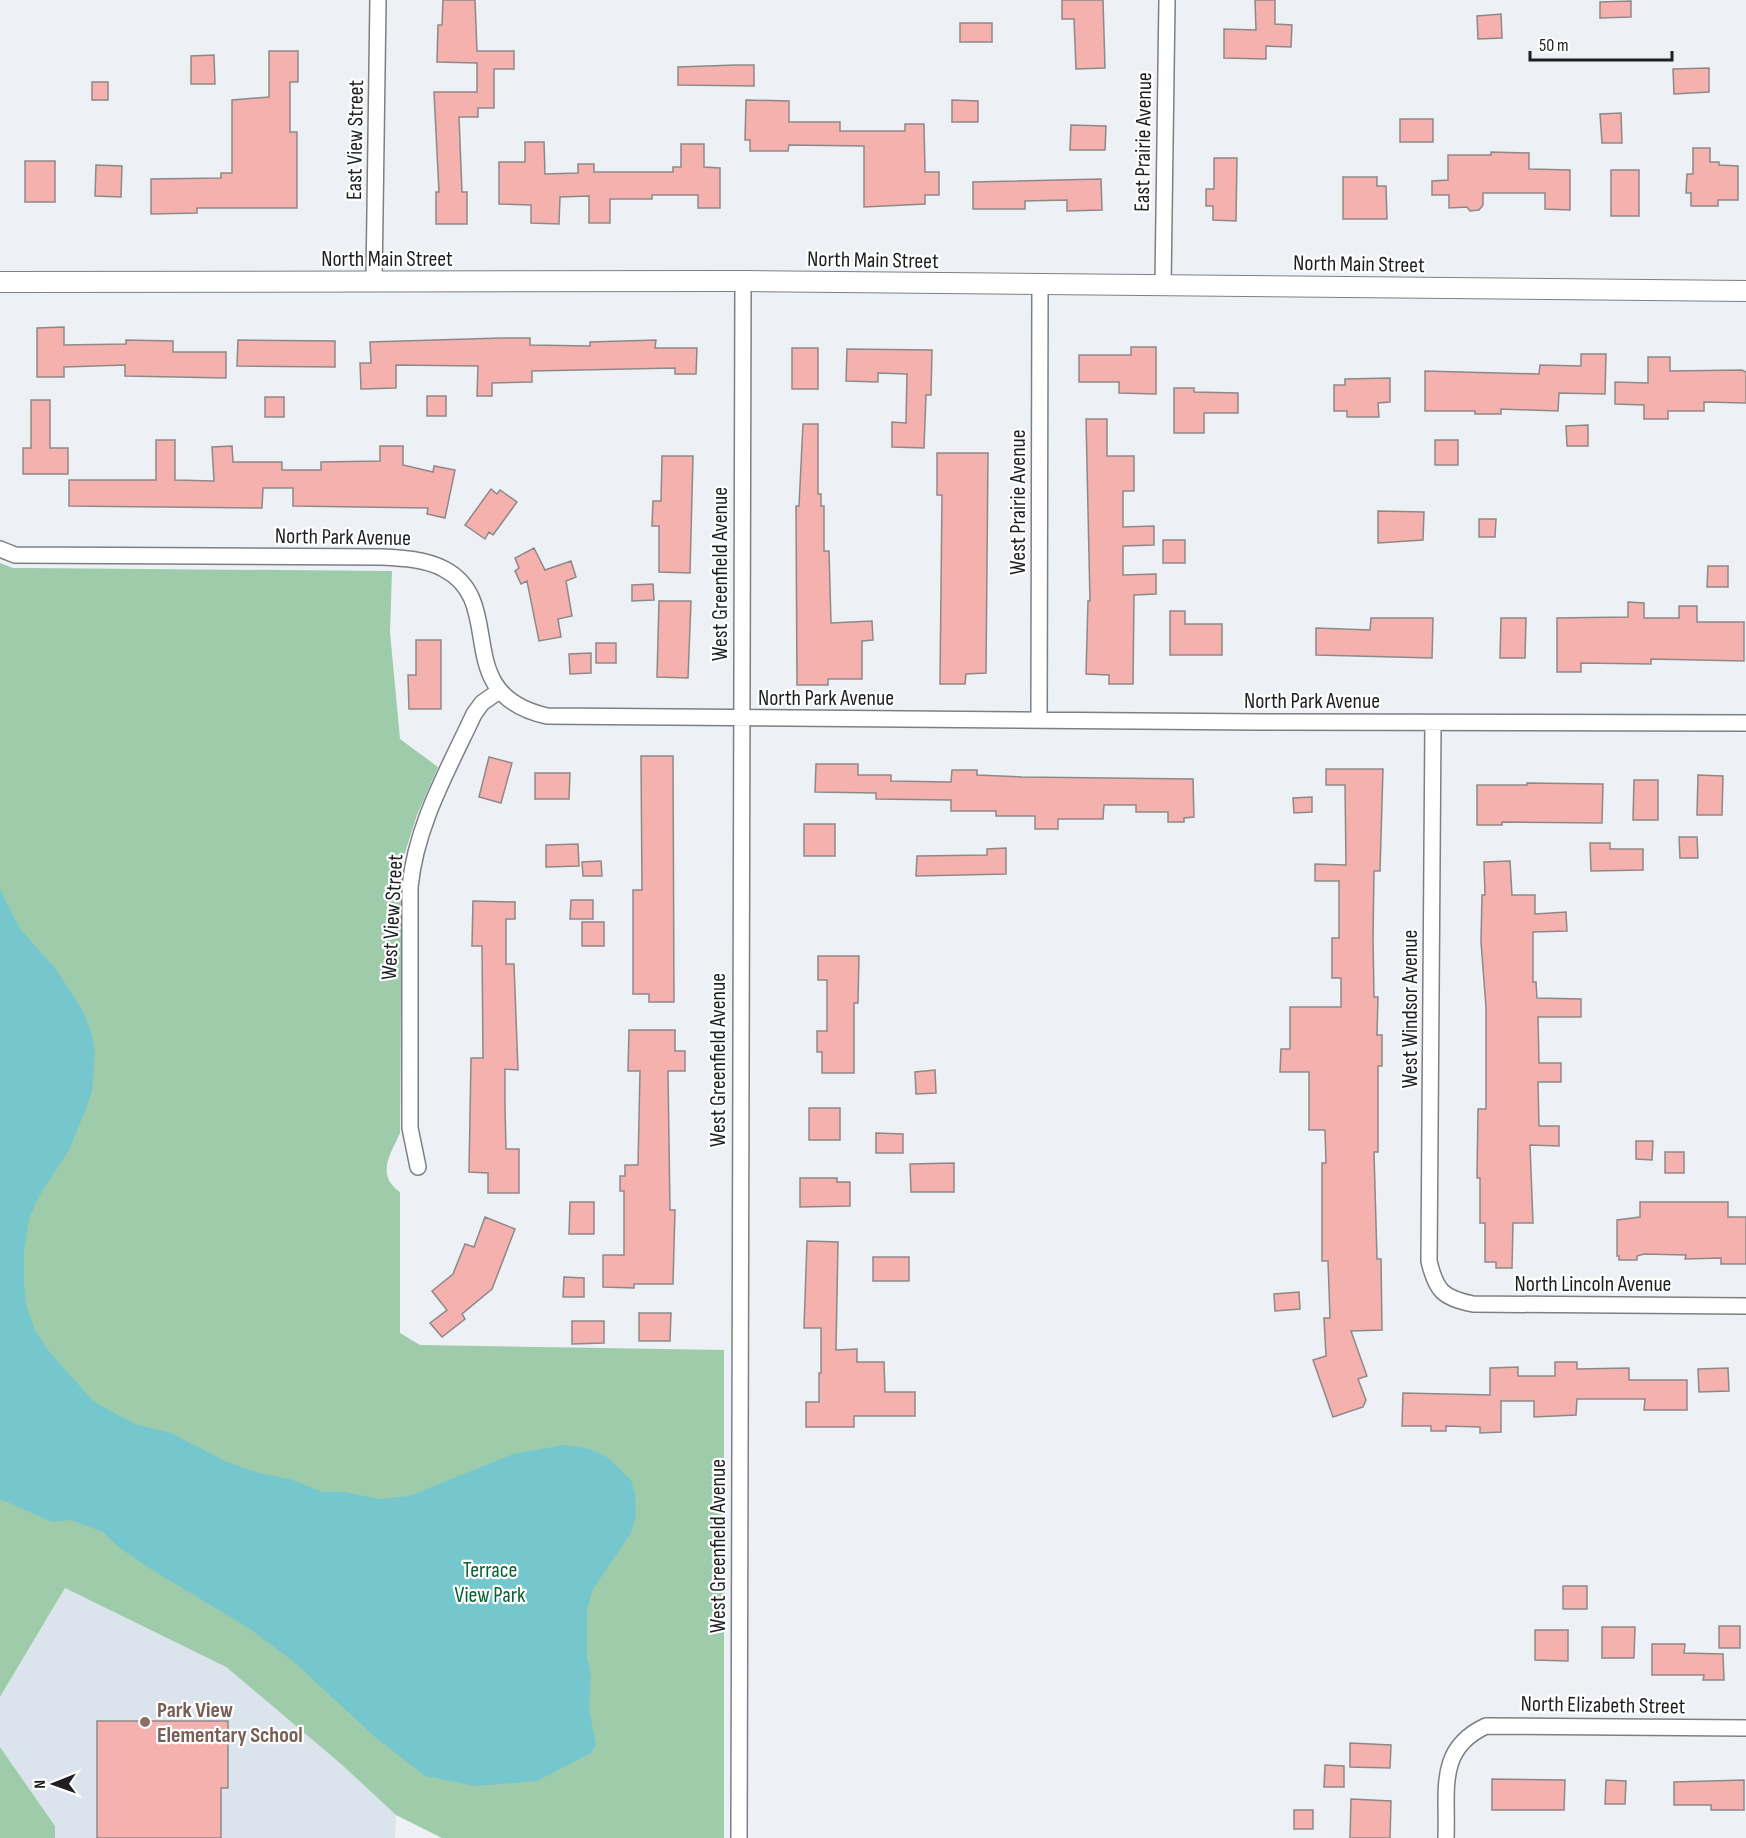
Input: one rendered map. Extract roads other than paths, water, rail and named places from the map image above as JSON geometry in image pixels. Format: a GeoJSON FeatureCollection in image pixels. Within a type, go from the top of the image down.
{"type":"FeatureCollection","features":[{"type":"Feature","properties":{"kind":"street","name":"East View Street"},"geometry":{"type":"LineString","coordinates":[[374,282],[378,0]]}},
{"type":"Feature","properties":{"kind":"street","name":"East Prairie Avenue"},"geometry":{"type":"LineString","coordinates":[[1162,285],[1167,0]]}},
{"type":"Feature","properties":{"kind":"street","name":"North Main Street"},"geometry":{"type":"LineString","coordinates":[[0,282],[743,281],[1746,291]]}},
{"type":"Feature","properties":{"kind":"street","name":"West Greenfield Avenue"},"geometry":{"type":"LineString","coordinates":[[739,1838],[740,719],[743,281]]}},
{"type":"Feature","properties":{"kind":"street","name":"West Prairie Avenue"},"geometry":{"type":"LineString","coordinates":[[1039,720],[1040,284]]}},
{"type":"Feature","properties":{"kind":"street","name":"North Park Avenue"},"geometry":{"type":"LineString","coordinates":[[0,549],[15,555],[381,557],[420,560],[449,572],[468,594],[478,622],[488,670],[499,691],[513,704],[547,716],[740,719],[1746,723]]}},
{"type":"Feature","properties":{"kind":"street","name":"West View Street"},"geometry":{"type":"LineString","coordinates":[[418,1167],[410,1117],[410,887],[415,852],[426,818],[474,714],[482,703],[499,691]]}},
{"type":"Feature","properties":{"kind":"street","name":"West Windsor Avenue"},"geometry":{"type":"LineString","coordinates":[[1432,723],[1429,1261],[1433,1279],[1442,1293]]}},
{"type":"Feature","properties":{"kind":"street","name":"North Lincoln Avenue"},"geometry":{"type":"LineString","coordinates":[[1442,1293],[1455,1301],[1473,1305],[1746,1306]]}},
{"type":"Feature","properties":{"kind":"street","name":"North Elizabeth Street"},"geometry":{"type":"LineString","coordinates":[[1446,1838],[1451,1758],[1463,1739],[1486,1726],[1746,1728]]}},
{"type":"Feature","properties":{"kind":"water"},"geometry":{"type":"Polygon","coordinates":[[[0,889],[20,929],[56,969],[83,1011],[95,1052],[92,1091],[84,1114],[69,1150],[38,1198],[29,1219],[24,1250],[27,1308],[35,1330],[48,1350],[93,1401],[114,1413],[138,1425],[171,1433],[225,1461],[259,1473],[290,1479],[322,1492],[345,1492],[379,1499],[409,1496],[513,1454],[564,1445],[590,1449],[607,1457],[631,1480],[635,1494],[636,1516],[631,1533],[593,1589],[587,1610],[587,1657],[591,1676],[589,1709],[596,1745],[591,1753],[537,1781],[476,1786],[425,1776],[375,1737],[294,1662],[250,1629],[121,1549],[103,1532],[71,1520],[52,1522],[0,1499],[0,889]]]}},
{"type":"Feature","properties":{"kind":"place","name":"Park View Elementary School"},"geometry":{"type":"Point","coordinates":[145,1722]}},
{"type":"Feature","properties":{"kind":"park label","name":"Terrace View Park"},"geometry":{"type":"Point","coordinates":[490,1582]}}]}
